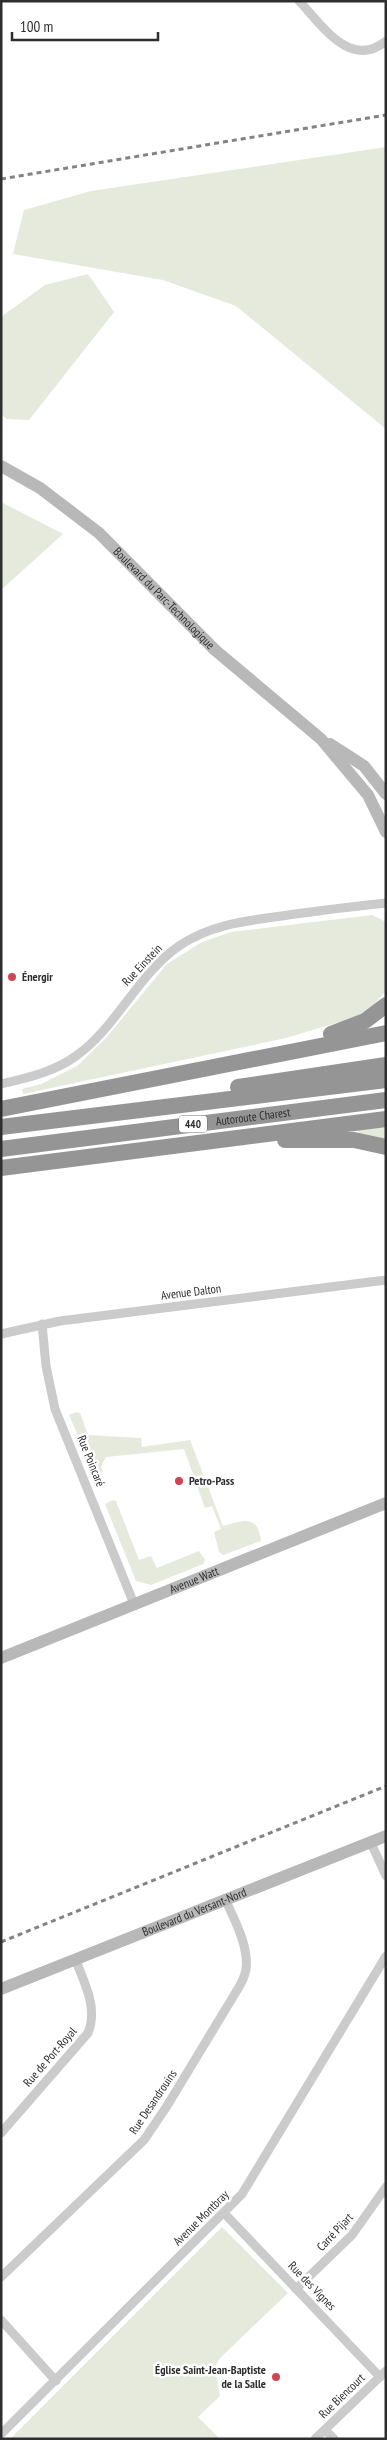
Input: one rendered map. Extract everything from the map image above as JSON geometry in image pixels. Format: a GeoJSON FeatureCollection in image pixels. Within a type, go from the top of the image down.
{"type":"FeatureCollection","features":[{"type":"Feature","properties":{"kind":"highway"},"geometry":{"type":"LineString","coordinates":[[226,1064],[347,1028],[373,1017],[386,1005]]}},
{"type":"Feature","properties":{"kind":"highway"},"geometry":{"type":"LineString","coordinates":[[1,1109],[386,1033]]}},
{"type":"Feature","properties":{"kind":"highway"},"geometry":{"type":"LineString","coordinates":[[4,1126],[76,1111],[386,1065]]}},
{"type":"Feature","properties":{"kind":"highway","name":"Autoroute Charest"},"geometry":{"type":"LineString","coordinates":[[4,1126],[386,1080]]}},
{"type":"Feature","properties":{"kind":"highway","name":"Autoroute Charest"},"geometry":{"type":"LineString","coordinates":[[1,1149],[386,1100]]}},
{"type":"Feature","properties":{"kind":"highway"},"geometry":{"type":"LineString","coordinates":[[1,1168],[386,1118]]}},
{"type":"Feature","properties":{"kind":"highway"},"geometry":{"type":"LineString","coordinates":[[141,1149],[319,1140],[364,1141],[386,1147]]}},
{"type":"Feature","properties":{"kind":"street"},"geometry":{"type":"LineString","coordinates":[[299,1],[341,45],[357,51],[371,49],[386,41]]}},
{"type":"Feature","properties":{"kind":"street","name":"Boulevard du Parc-Technologique"},"geometry":{"type":"LineString","coordinates":[[1,466],[40,488],[99,533],[215,650],[322,740],[368,795],[379,814],[386,832]]}},
{"type":"Feature","properties":{"kind":"street","name":"Boulevard du Parc-Technologique"},"geometry":{"type":"LineString","coordinates":[[322,740],[357,760],[370,772],[386,794]]}},
{"type":"Feature","properties":{"kind":"street","name":"Rue Einstein"},"geometry":{"type":"LineString","coordinates":[[1,1084],[45,1072],[76,1056],[106,1026],[160,961],[180,945],[203,933],[241,922],[386,902]]}},
{"type":"Feature","properties":{"kind":"street","name":"Avenue Dalton"},"geometry":{"type":"LineString","coordinates":[[1,1334],[42,1324],[386,1280]]}},
{"type":"Feature","properties":{"kind":"street","name":"Rue Poincaré"},"geometry":{"type":"LineString","coordinates":[[42,1324],[46,1366],[56,1409],[134,1604]]}},
{"type":"Feature","properties":{"kind":"street","name":"Avenue Watt"},"geometry":{"type":"LineString","coordinates":[[1,1658],[386,1503]]}},
{"type":"Feature","properties":{"kind":"street","name":"Boulevard du Versant-Nord"},"geometry":{"type":"LineString","coordinates":[[1,1990],[386,1836]]}},
{"type":"Feature","properties":{"kind":"street"},"geometry":{"type":"LineString","coordinates":[[371,1842],[386,1876]]}},
{"type":"Feature","properties":{"kind":"street","name":"Rue Desandrouins"},"geometry":{"type":"LineString","coordinates":[[1,2276],[144,2140],[240,1988],[246,1969],[245,1952],[236,1922],[226,1901]]}},
{"type":"Feature","properties":{"kind":"street","name":"Avenue Montbray"},"geometry":{"type":"LineString","coordinates":[[1,2434],[225,2214],[242,2194],[386,1956]]}},
{"type":"Feature","properties":{"kind":"street","name":"Rue de Port-Royal"},"geometry":{"type":"LineString","coordinates":[[1,2133],[88,2033],[94,2020],[92,2006],[76,1961]]}},
{"type":"Feature","properties":{"kind":"street","name":"Carré Pijart"},"geometry":{"type":"LineString","coordinates":[[296,2289],[352,2235],[386,2188]]}},
{"type":"Feature","properties":{"kind":"street","name":"Rue des Vignes"},"geometry":{"type":"LineString","coordinates":[[225,2214],[296,2289],[383,2374]]}},
{"type":"Feature","properties":{"kind":"street"},"geometry":{"type":"LineString","coordinates":[[1,2320],[56,2381]]}},
{"type":"Feature","properties":{"kind":"street","name":"Rue Biencourt"},"geometry":{"type":"LineString","coordinates":[[315,2439],[383,2374]]}},
{"type":"Feature","properties":{"kind":"street"},"geometry":{"type":"LineString","coordinates":[[325,2430],[334,2439]]}},
{"type":"Feature","properties":{"kind":"shaded area"},"geometry":{"type":"Polygon","coordinates":[[[386,147],[386,429],[236,306],[163,280],[13,254],[24,210],[91,191],[386,147]]]}},
{"type":"Feature","properties":{"kind":"shaded area"},"geometry":{"type":"Polygon","coordinates":[[[88,274],[114,312],[29,420],[7,419],[1,414],[1,317],[45,285],[88,274]]]}},
{"type":"Feature","properties":{"kind":"shaded area"},"geometry":{"type":"Polygon","coordinates":[[[1,502],[63,534],[1,590],[1,502]]]}},
{"type":"Feature","properties":{"kind":"shaded area"},"geometry":{"type":"Polygon","coordinates":[[[372,915],[386,922],[386,991],[370,1009],[356,1017],[286,1038],[23,1094],[22,1089],[41,1084],[77,1066],[106,1038],[167,964],[202,942],[231,932],[372,915]]]}},
{"type":"Feature","properties":{"kind":"shaded area"},"geometry":{"type":"Polygon","coordinates":[[[386,1127],[386,1140],[359,1135],[358,1130],[386,1127]]]}},
{"type":"Feature","properties":{"kind":"shaded area"},"geometry":{"type":"Polygon","coordinates":[[[76,1412],[80,1413],[88,1435],[141,1438],[142,1447],[190,1440],[223,1526],[248,1521],[256,1526],[261,1541],[223,1555],[219,1552],[214,1532],[221,1529],[212,1506],[205,1508],[184,1449],[106,1457],[101,1466],[103,1472],[94,1473],[69,1415],[76,1412]]]}},
{"type":"Feature","properties":{"kind":"shaded area"},"geometry":{"type":"Polygon","coordinates":[[[113,1500],[116,1501],[139,1560],[151,1556],[157,1568],[199,1551],[205,1560],[203,1564],[151,1585],[136,1581],[105,1504],[113,1500]]]}},
{"type":"Feature","properties":{"kind":"shaded area"},"geometry":{"type":"Polygon","coordinates":[[[222,2227],[288,2293],[220,2358],[216,2365],[220,2396],[198,2417],[220,2439],[10,2439],[222,2227]]]}},
{"type":"Feature","properties":{"kind":"railway"},"geometry":{"type":"LineString","coordinates":[[1,179],[386,115]]}},
{"type":"Feature","properties":{"kind":"railway"},"geometry":{"type":"LineString","coordinates":[[1,1942],[386,1786]]}},
{"type":"Feature","properties":{"kind":"place","name":"Énergir"},"geometry":{"type":"Point","coordinates":[12,977]}},
{"type":"Feature","properties":{"kind":"place","name":"Petro-Pass"},"geometry":{"type":"Point","coordinates":[179,1481]}},
{"type":"Feature","properties":{"kind":"place","name":"Église Saint-Jean-Baptiste de la Salle"},"geometry":{"type":"Point","coordinates":[276,2377]}}]}
